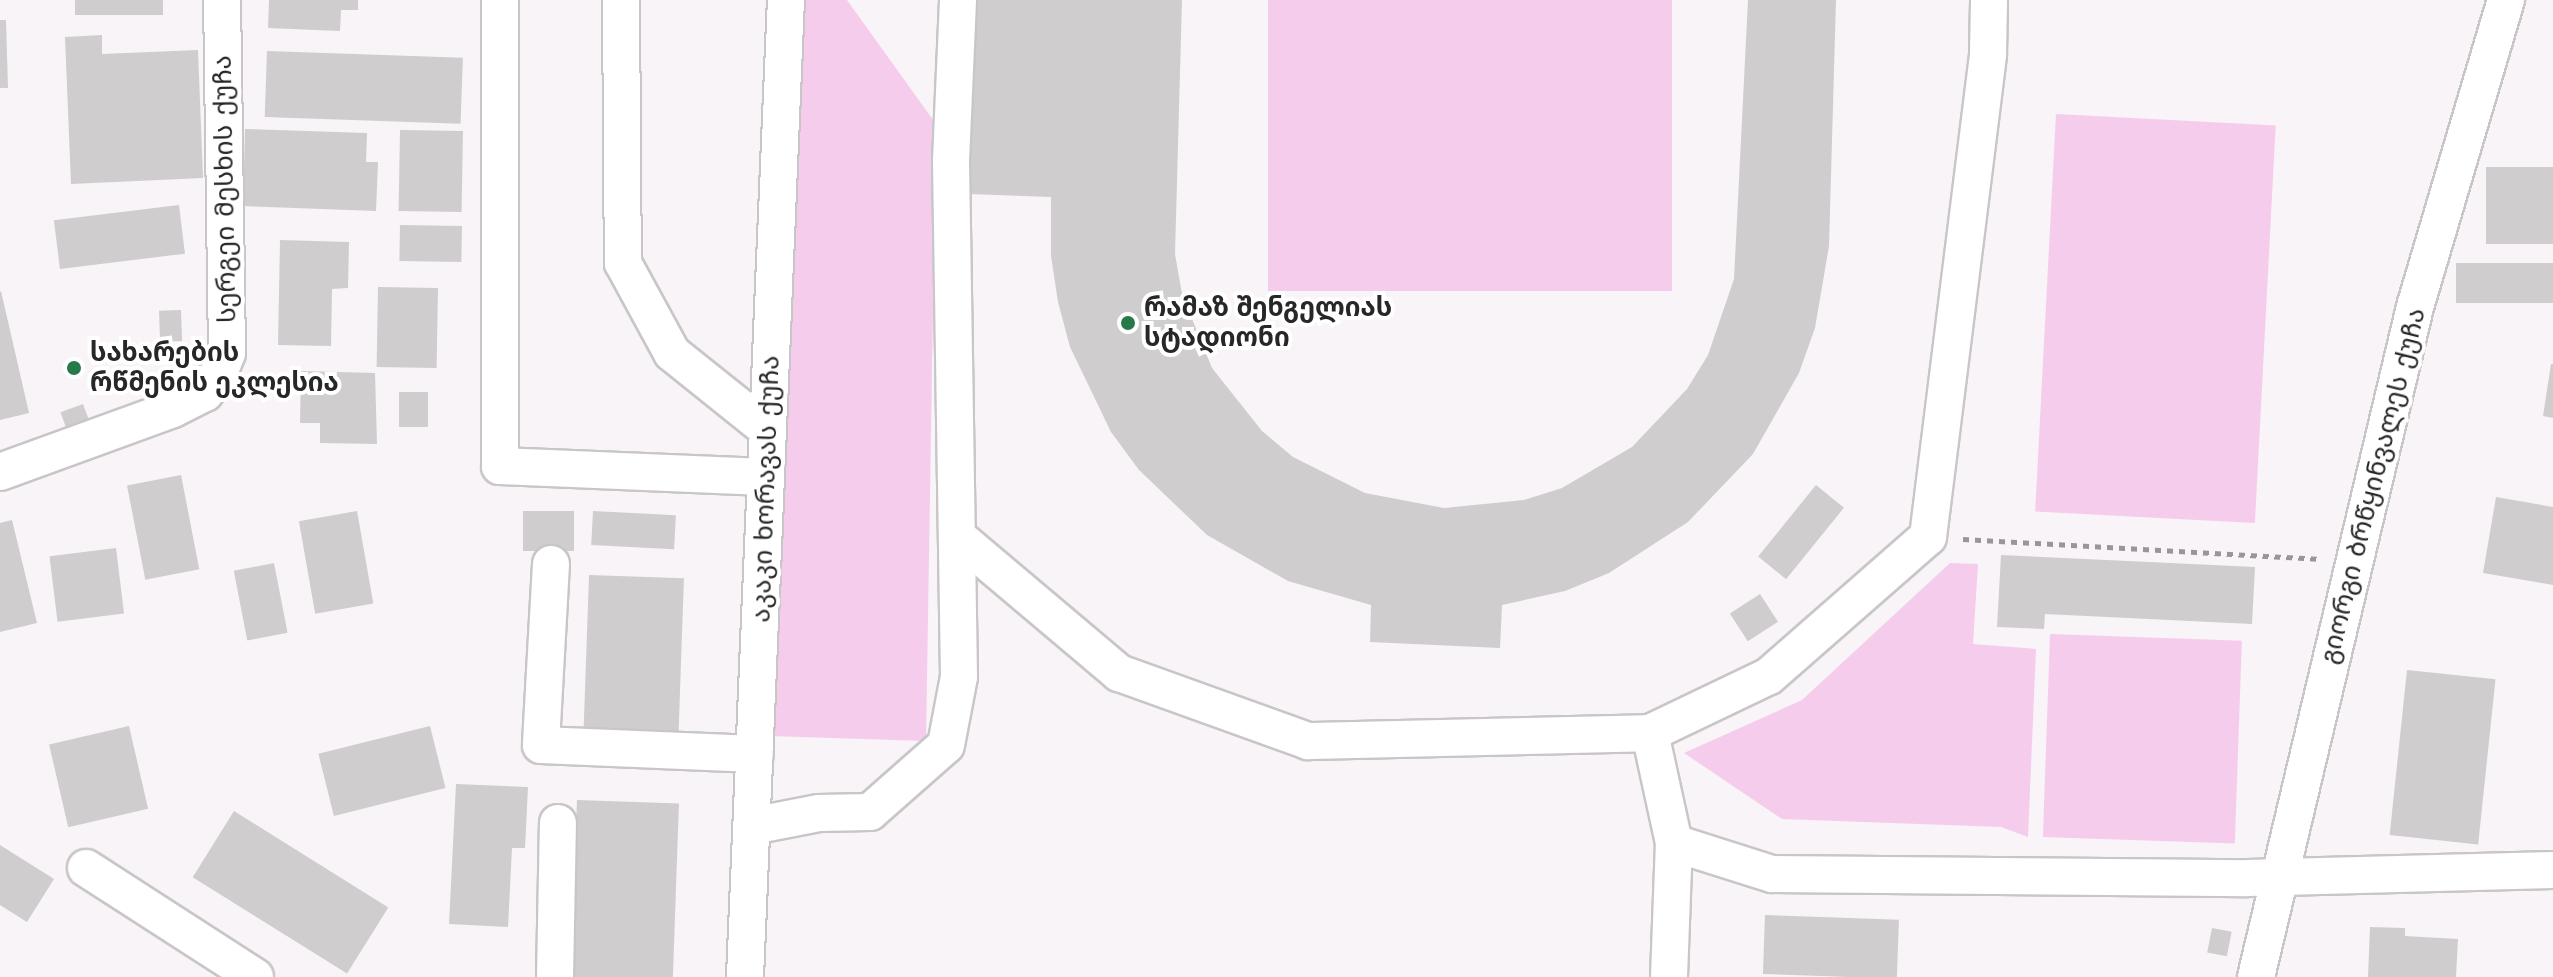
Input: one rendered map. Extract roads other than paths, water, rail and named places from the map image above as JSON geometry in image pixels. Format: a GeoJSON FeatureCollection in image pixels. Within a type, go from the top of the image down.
{"type":"FeatureCollection","features":[{"type":"Feature","properties":{"kind":"street","name":"სერგეი მესხის ქუჩა"},"geometry":{"type":"LineString","coordinates":[[0,472],[173,409],[205,393],[220,371],[227,353],[222,0]]}},
{"type":"Feature","properties":{"kind":"street"},"geometry":{"type":"LineString","coordinates":[[500,0],[500,466],[765,477]]}},
{"type":"Feature","properties":{"kind":"street"},"geometry":{"type":"LineString","coordinates":[[621,0],[623,263],[672,353],[768,430]]}},
{"type":"Feature","properties":{"kind":"street","name":"აკაკი ხორავას ქუჩა"},"geometry":{"type":"LineString","coordinates":[[745,977],[786,0]]}},
{"type":"Feature","properties":{"kind":"street"},"geometry":{"type":"LineString","coordinates":[[752,826],[819,813],[870,812],[946,745],[959,677],[951,161],[958,0]]}},
{"type":"Feature","properties":{"kind":"street"},"geometry":{"type":"LineString","coordinates":[[958,537],[1119,673],[1308,741],[1650,733],[1769,676],[1928,537],[1988,54],[1989,0]]}},
{"type":"Feature","properties":{"kind":"street","name":"გიორგი ბრწყინვალეს ქუჩა"},"geometry":{"type":"LineString","coordinates":[[2256,977],[2415,307],[2506,0]]}},
{"type":"Feature","properties":{"kind":"street"},"geometry":{"type":"LineString","coordinates":[[551,564],[541,745],[755,754]]}},
{"type":"Feature","properties":{"kind":"street"},"geometry":{"type":"LineString","coordinates":[[1650,733],[1674,843],[1669,977]]}},
{"type":"Feature","properties":{"kind":"street"},"geometry":{"type":"LineString","coordinates":[[555,977],[558,823]]}},
{"type":"Feature","properties":{"kind":"street"},"geometry":{"type":"LineString","coordinates":[[1674,843],[1772,874],[2281,877],[2553,870]]}},
{"type":"Feature","properties":{"kind":"street"},"geometry":{"type":"LineString","coordinates":[[86,868],[255,977]]}},
{"type":"Feature","properties":{"kind":"place","name":"რამაზ შენგელიას სტადიონი"},"geometry":{"type":"Point","coordinates":[1128,323]}},
{"type":"Feature","properties":{"kind":"place","name":"სახარების რწმენის ეკლესია"},"geometry":{"type":"Point","coordinates":[74,368]}}]}
